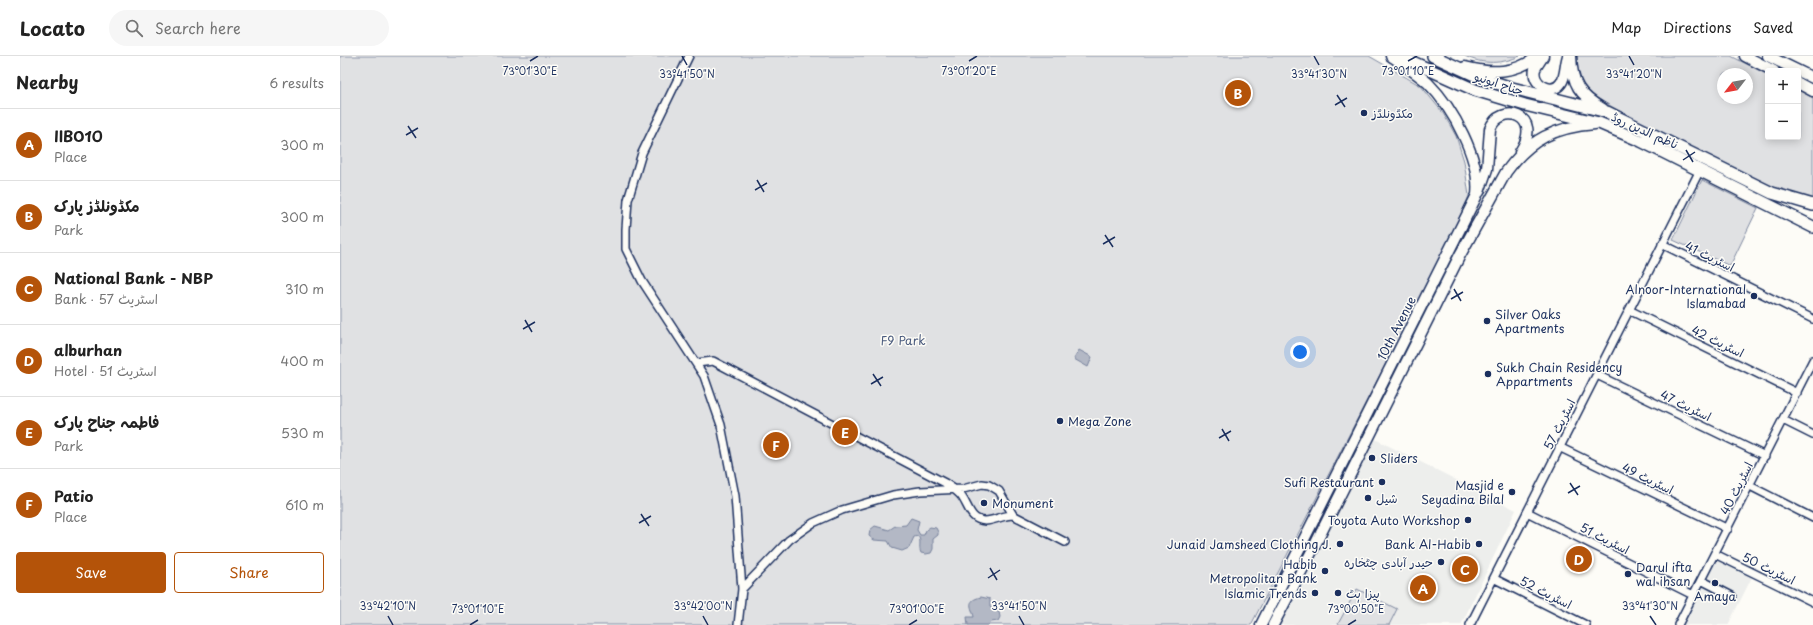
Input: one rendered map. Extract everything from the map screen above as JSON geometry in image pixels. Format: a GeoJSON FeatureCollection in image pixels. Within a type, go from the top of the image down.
{"type":"FeatureCollection","features":[{"type":"Feature","properties":{"kind":"main road","name":"10th Avenue"},"geometry":{"type":"LineString","coordinates":[[1262,625],[1477,195],[1476,173],[1473,162],[1451,112],[1428,83],[1391,56]]}},
{"type":"Feature","properties":{"kind":"main road","name":"جناح ایونیو"},"geometry":{"type":"LineString","coordinates":[[1399,56],[1475,90],[1525,105]]}},
{"type":"Feature","properties":{"kind":"main road"},"geometry":{"type":"LineString","coordinates":[[1436,58],[1481,72],[1494,73],[1517,68],[1538,56]]}},
{"type":"Feature","properties":{"kind":"main road"},"geometry":{"type":"LineString","coordinates":[[1543,56],[1535,73],[1541,85],[1550,89],[1556,88],[1563,80],[1568,56]]}},
{"type":"Feature","properties":{"kind":"main road"},"geometry":{"type":"LineString","coordinates":[[1571,56],[1571,66],[1576,86],[1588,100],[1607,112]]}},
{"type":"Feature","properties":{"kind":"main road"},"geometry":{"type":"LineString","coordinates":[[1745,56],[1768,68]]}},
{"type":"Feature","properties":{"kind":"main road"},"geometry":{"type":"LineString","coordinates":[[1768,56],[1813,78]]}},
{"type":"Feature","properties":{"kind":"main road","name":"جناح ایونیو"},"geometry":{"type":"LineString","coordinates":[[1436,58],[1481,78],[1547,98]]}},
{"type":"Feature","properties":{"kind":"main road"},"geometry":{"type":"LineString","coordinates":[[1801,85],[1813,91]]}},
{"type":"Feature","properties":{"kind":"main road","name":"ناظم الدین روڈ"},"geometry":{"type":"LineString","coordinates":[[1547,98],[1607,112],[1772,193],[1813,205]]}},
{"type":"Feature","properties":{"kind":"main road","name":"ناظم الدین روڈ"},"geometry":{"type":"LineString","coordinates":[[1525,105],[1599,123],[1641,140],[1813,227]]}},
{"type":"Feature","properties":{"kind":"main road"},"geometry":{"type":"LineString","coordinates":[[1477,195],[1487,169],[1489,138],[1492,124],[1498,117],[1507,115],[1519,117],[1525,121],[1528,127],[1527,141],[1515,160]]}},
{"type":"Feature","properties":{"kind":"main road","name":"10th Avenue"},"geometry":{"type":"LineString","coordinates":[[1273,625],[1312,551],[1460,255],[1506,172],[1515,160],[1542,138],[1552,132],[1569,127],[1599,123]]}},
{"type":"Feature","properties":{"kind":"main road"},"geometry":{"type":"LineString","coordinates":[[1772,193],[1813,213]]}},
{"type":"Feature","properties":{"kind":"main road"},"geometry":{"type":"LineString","coordinates":[[1386,377],[1396,382]]}},
{"type":"Feature","properties":{"kind":"street"},"geometry":{"type":"LineString","coordinates":[[689,56],[642,153],[628,200],[626,249],[642,280],[697,363],[709,388],[721,425],[734,489],[742,589],[738,625]]}},
{"type":"Feature","properties":{"kind":"street","name":"اسٹریٹ 57"},"geometry":{"type":"LineString","coordinates":[[1470,625],[1495,579],[1559,447],[1597,375],[1700,170]]}},
{"type":"Feature","properties":{"kind":"street","name":"اسٹریٹ 41"},"geometry":{"type":"LineString","coordinates":[[1662,244],[1813,319]]}},
{"type":"Feature","properties":{"kind":"street","name":"اسٹریٹ 42"},"geometry":{"type":"LineString","coordinates":[[1629,310],[1796,393]]}},
{"type":"Feature","properties":{"kind":"street","name":"اسٹریٹ 40"},"geometry":{"type":"LineString","coordinates":[[1678,625],[1813,360]]}},
{"type":"Feature","properties":{"kind":"street"},"geometry":{"type":"LineString","coordinates":[[697,363],[713,361],[910,463],[955,489],[962,497],[969,512],[977,519],[989,520],[1003,515],[1013,515],[1065,542]]}},
{"type":"Feature","properties":{"kind":"street","name":"اسٹریٹ 47"},"geometry":{"type":"LineString","coordinates":[[1597,375],[1765,456]]}},
{"type":"Feature","properties":{"kind":"street"},"geometry":{"type":"LineString","coordinates":[[1783,420],[1813,435]]}},
{"type":"Feature","properties":{"kind":"street","name":"اسٹریٹ 49"},"geometry":{"type":"LineString","coordinates":[[1559,447],[1728,529]]}},
{"type":"Feature","properties":{"kind":"street"},"geometry":{"type":"LineString","coordinates":[[742,589],[789,540],[813,523],[842,510],[893,495],[920,491],[966,489],[982,484],[994,487],[999,492],[1013,515]]}},
{"type":"Feature","properties":{"kind":"street"},"geometry":{"type":"LineString","coordinates":[[1750,486],[1813,518]]}},
{"type":"Feature","properties":{"kind":"street","name":"اسٹریٹ 51"},"geometry":{"type":"LineString","coordinates":[[1528,512],[1693,595]]}},
{"type":"Feature","properties":{"kind":"street","name":"اسٹریٹ 50"},"geometry":{"type":"LineString","coordinates":[[1715,554],[1813,602]]}},
{"type":"Feature","properties":{"kind":"street","name":"اسٹریٹ 52"},"geometry":{"type":"LineString","coordinates":[[1495,579],[1586,625]]}},
{"type":"Feature","properties":{"kind":"street"},"geometry":{"type":"LineString","coordinates":[[1701,580],[1732,596]]}},
{"type":"Feature","properties":{"kind":"shaded area"},"geometry":{"type":"Polygon","coordinates":[[[1079,350],[1092,357],[1088,367],[1074,359],[1079,350]]]}},
{"type":"Feature","properties":{"kind":"shaded area"},"geometry":{"type":"Polygon","coordinates":[[[1373,438],[1516,510],[1461,625],[1277,625],[1373,438]]]}},
{"type":"Feature","properties":{"kind":"shaded area"},"geometry":{"type":"Polygon","coordinates":[[[911,518],[919,521],[917,530],[920,535],[924,535],[926,530],[930,527],[936,528],[938,535],[933,539],[933,549],[931,553],[921,553],[920,540],[918,536],[914,537],[909,548],[902,551],[892,548],[888,541],[874,540],[869,536],[870,530],[875,526],[889,530],[895,526],[906,525],[911,518]]]}},
{"type":"Feature","properties":{"kind":"shaded area"},"geometry":{"type":"Polygon","coordinates":[[[1715,557],[1753,575],[1728,625],[1681,625],[1715,557]]]}},
{"type":"Feature","properties":{"kind":"shaded area"},"geometry":{"type":"Polygon","coordinates":[[[981,597],[990,599],[990,607],[999,612],[1000,617],[998,621],[991,622],[988,625],[968,625],[967,617],[974,617],[971,602],[981,597]]]}},
{"type":"Feature","properties":{"kind":"green space","name":"F9 Park"},"geometry":{"type":"Polygon","coordinates":[[[340,56],[1369,56],[1421,86],[1443,113],[1456,136],[1464,161],[1469,196],[1450,239],[1251,625],[340,625],[340,56]]]}},
{"type":"Feature","properties":{"kind":"green space"},"geometry":{"type":"Polygon","coordinates":[[[1465,56],[1520,56],[1506,61],[1486,62],[1465,56]]]}},
{"type":"Feature","properties":{"kind":"green space"},"geometry":{"type":"Polygon","coordinates":[[[1577,56],[1731,56],[1765,73],[1765,140],[1801,140],[1801,92],[1813,98],[1813,211],[1665,137],[1595,97],[1582,84],[1577,68],[1577,56]]]}},
{"type":"Feature","properties":{"kind":"green space"},"geometry":{"type":"Polygon","coordinates":[[[1702,180],[1758,208],[1730,266],[1673,240],[1702,180]]]}},
{"type":"Feature","properties":{"kind":"green space"},"geometry":{"type":"Polygon","coordinates":[[[1357,589],[1397,609],[1389,625],[1338,624],[1357,589]]]}},
{"type":"Feature","properties":{"kind":"place","name":"مکڈونلڈز پارک"},"geometry":{"type":"Point","coordinates":[1238,93]}},
{"type":"Feature","properties":{"kind":"place","name":"مکڈونلڈز"},"geometry":{"type":"Point","coordinates":[1364,113]}},
{"type":"Feature","properties":{"kind":"place","name":"Alnoor-International Islamabad"},"geometry":{"type":"Point","coordinates":[1754,296]}},
{"type":"Feature","properties":{"kind":"place","name":"Silver Oaks Apartments"},"geometry":{"type":"Point","coordinates":[1487,321]}},
{"type":"Feature","properties":{"kind":"place","name":"Sukh Chain Residency Appartments"},"geometry":{"type":"Point","coordinates":[1488,374]}},
{"type":"Feature","properties":{"kind":"place","name":"Mega Zone"},"geometry":{"type":"Point","coordinates":[1060,421]}},
{"type":"Feature","properties":{"kind":"place","name":"فاطمہ جناح پارک"},"geometry":{"type":"Point","coordinates":[845,432]}},
{"type":"Feature","properties":{"kind":"place","name":"Patio"},"geometry":{"type":"Point","coordinates":[776,445]}},
{"type":"Feature","properties":{"kind":"place","name":"Sliders"},"geometry":{"type":"Point","coordinates":[1372,458]}},
{"type":"Feature","properties":{"kind":"place","name":"Sufi Restaurant"},"geometry":{"type":"Point","coordinates":[1382,482]}},
{"type":"Feature","properties":{"kind":"place","name":"Masjid e Seyadina Bilal"},"geometry":{"type":"Point","coordinates":[1512,492]}},
{"type":"Feature","properties":{"kind":"place","name":"شیل"},"geometry":{"type":"Point","coordinates":[1368,498]}},
{"type":"Feature","properties":{"kind":"place","name":"Monument"},"geometry":{"type":"Point","coordinates":[984,503]}},
{"type":"Feature","properties":{"kind":"place","name":"Toyota Auto Workshop"},"geometry":{"type":"Point","coordinates":[1468,520]}},
{"type":"Feature","properties":{"kind":"place","name":"Junaid Jamsheed Clothing J."},"geometry":{"type":"Point","coordinates":[1340,544]}},
{"type":"Feature","properties":{"kind":"place","name":"Bank Al-Habib"},"geometry":{"type":"Point","coordinates":[1479,544]}},
{"type":"Feature","properties":{"kind":"place","name":"alburhan"},"geometry":{"type":"Point","coordinates":[1579,559]}},
{"type":"Feature","properties":{"kind":"place","name":"حیدر آبادی چٹخارہ"},"geometry":{"type":"Point","coordinates":[1441,562]}},
{"type":"Feature","properties":{"kind":"place","name":"National Bank - NBP"},"geometry":{"type":"Point","coordinates":[1465,569]}},
{"type":"Feature","properties":{"kind":"place","name":"Habib Metropolitan Bank"},"geometry":{"type":"Point","coordinates":[1325,571]}},
{"type":"Feature","properties":{"kind":"place","name":"Darul ifta wal ihsan"},"geometry":{"type":"Point","coordinates":[1628,574]}},
{"type":"Feature","properties":{"kind":"place","name":"Amaya"},"geometry":{"type":"Point","coordinates":[1715,583]}},
{"type":"Feature","properties":{"kind":"place","name":"IIB010"},"geometry":{"type":"Point","coordinates":[1423,588]}},
{"type":"Feature","properties":{"kind":"place","name":"Islamic Trends"},"geometry":{"type":"Point","coordinates":[1315,593]}},
{"type":"Feature","properties":{"kind":"place","name":"پیزا ہٹ"},"geometry":{"type":"Point","coordinates":[1338,593]}}]}
